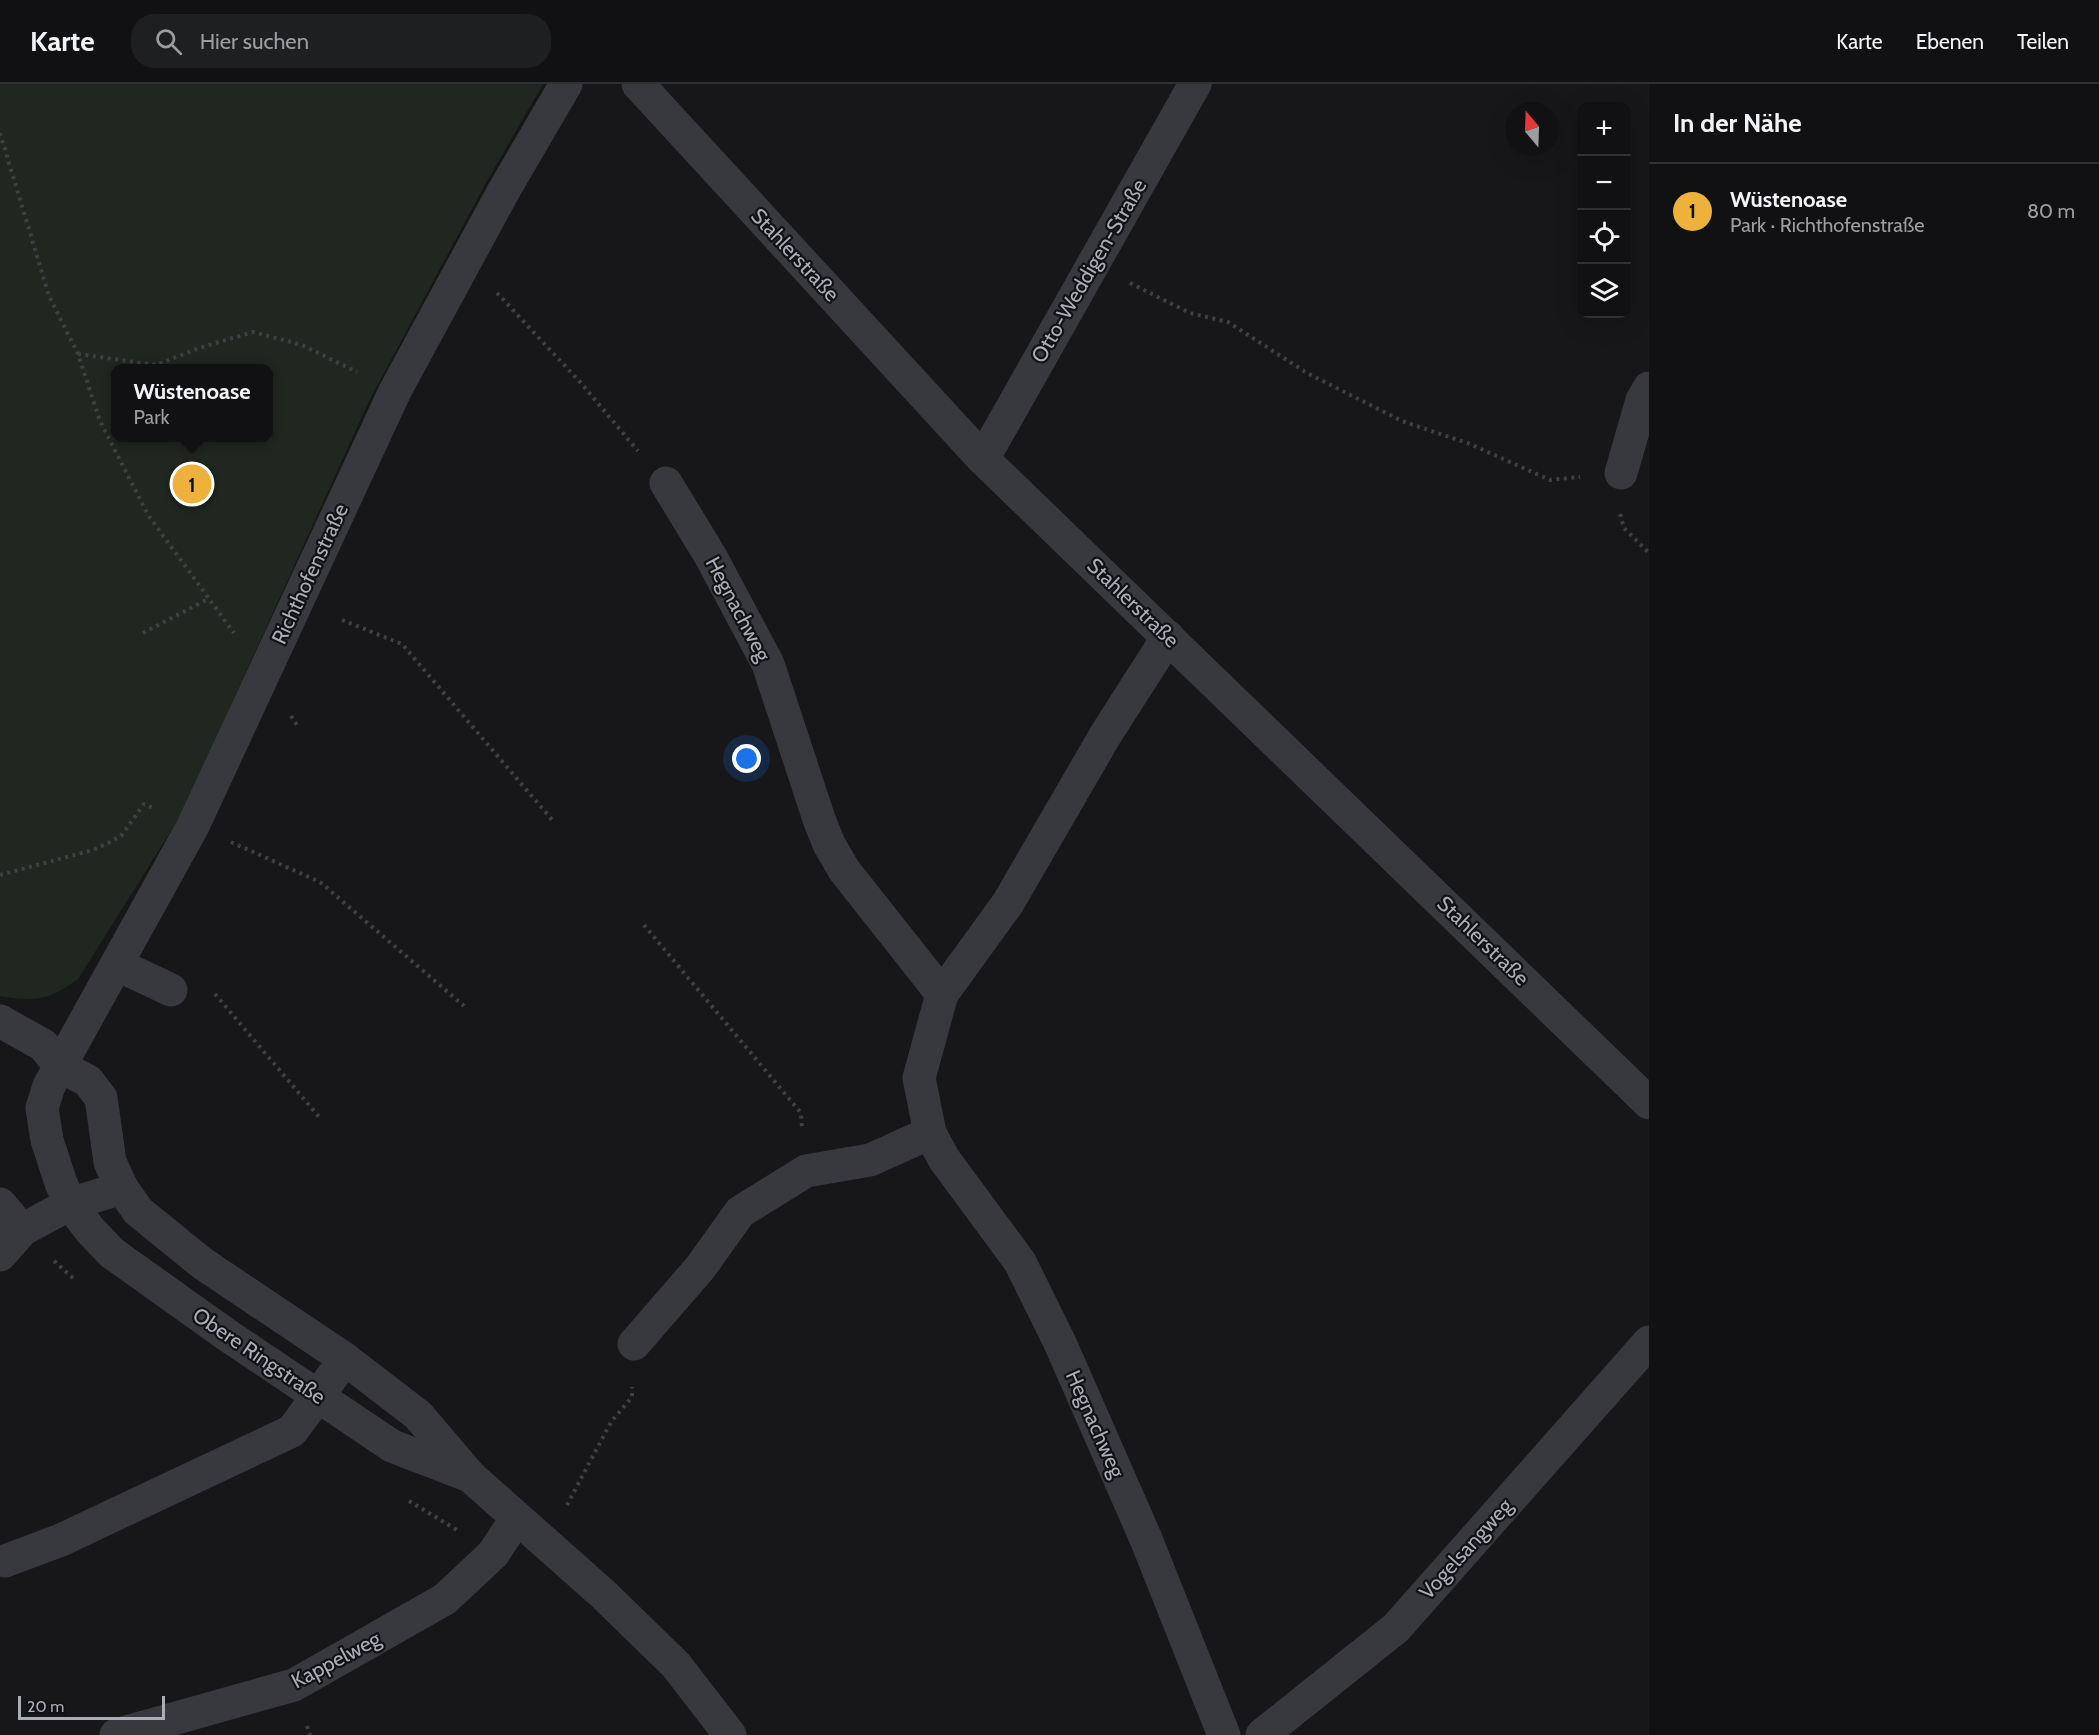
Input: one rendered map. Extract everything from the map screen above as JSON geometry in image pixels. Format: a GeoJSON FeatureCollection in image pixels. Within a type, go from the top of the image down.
{"type":"FeatureCollection","features":[{"type":"Feature","properties":{"kind":"street","name":"Richthofenstraße"},"geometry":{"type":"LineString","coordinates":[[60,1066],[118,966],[193,826],[396,391],[503,192],[566,84]]}},
{"type":"Feature","properties":{"kind":"street","name":"Stahlerstraße"},"geometry":{"type":"LineString","coordinates":[[638,84],[983,459],[1649,1102]]}},
{"type":"Feature","properties":{"kind":"street","name":"Otto-Weddigen-Straße"},"geometry":{"type":"LineString","coordinates":[[983,459],[1195,84]]}},
{"type":"Feature","properties":{"kind":"street"},"geometry":{"type":"LineString","coordinates":[[1621,473],[1642,400],[1649,388]]}},
{"type":"Feature","properties":{"kind":"street","name":"Hegnachweg"},"geometry":{"type":"LineString","coordinates":[[666,483],[711,557],[768,664],[819,819],[844,870],[942,994]]}},
{"type":"Feature","properties":{"kind":"street","name":"Hegnachweg"},"geometry":{"type":"LineString","coordinates":[[1168,637],[1106,734],[1008,903],[942,994],[919,1078],[930,1133],[969,1196],[1020,1262],[1055,1332],[1146,1539],[1213,1701],[1224,1735]]}},
{"type":"Feature","properties":{"kind":"street"},"geometry":{"type":"LineString","coordinates":[[118,966],[171,990]]}},
{"type":"Feature","properties":{"kind":"street"},"geometry":{"type":"LineString","coordinates":[[0,1021],[43,1045],[60,1066]]}},
{"type":"Feature","properties":{"kind":"street","name":"Obere Ringstraße"},"geometry":{"type":"LineString","coordinates":[[470,1476],[392,1446],[120,1259],[90,1230],[70,1204],[47,1140],[42,1108],[49,1086],[60,1066],[88,1081],[101,1098],[110,1162],[122,1188],[138,1211],[179,1246],[345,1359],[418,1415],[470,1476],[544,1541],[676,1665],[730,1735]]}},
{"type":"Feature","properties":{"kind":"street"},"geometry":{"type":"LineString","coordinates":[[634,1344],[700,1268],[740,1212],[806,1171],[870,1160],[930,1133]]}},
{"type":"Feature","properties":{"kind":"street"},"geometry":{"type":"LineString","coordinates":[[0,1255],[22,1230],[70,1204],[122,1188]]}},
{"type":"Feature","properties":{"kind":"street"},"geometry":{"type":"LineString","coordinates":[[0,1204],[22,1230]]}},
{"type":"Feature","properties":{"kind":"street","name":"Vogelsangweg"},"geometry":{"type":"LineString","coordinates":[[1262,1735],[1396,1628],[1649,1342]]}},
{"type":"Feature","properties":{"kind":"street"},"geometry":{"type":"LineString","coordinates":[[5,1561],[61,1540],[292,1431],[345,1359]]}},
{"type":"Feature","properties":{"kind":"street","name":"Kappelweg"},"geometry":{"type":"LineString","coordinates":[[116,1735],[294,1685],[445,1599],[492,1554],[517,1518]]}},
{"type":"Feature","properties":{"kind":"path"},"geometry":{"type":"LineString","coordinates":[[0,135],[50,296],[78,354],[100,421],[148,515],[297,725]]}},
{"type":"Feature","properties":{"kind":"path"},"geometry":{"type":"LineString","coordinates":[[1092,264],[1190,313],[1228,322],[1307,373],[1402,421],[1470,444],[1550,480],[1621,473]]}},
{"type":"Feature","properties":{"kind":"path"},"geometry":{"type":"LineString","coordinates":[[464,266],[490,286],[581,383],[666,483]]}},
{"type":"Feature","properties":{"kind":"path"},"geometry":{"type":"LineString","coordinates":[[159,364],[199,348],[253,332],[302,345],[396,391]]}},
{"type":"Feature","properties":{"kind":"path"},"geometry":{"type":"LineString","coordinates":[[78,354],[149,364]]}},
{"type":"Feature","properties":{"kind":"path"},"geometry":{"type":"LineString","coordinates":[[142,633],[208,598]]}},
{"type":"Feature","properties":{"kind":"path"},"geometry":{"type":"LineString","coordinates":[[342,620],[402,645],[553,821]]}},
{"type":"Feature","properties":{"kind":"path"},"geometry":{"type":"LineString","coordinates":[[0,875],[93,850],[108,843],[121,836],[144,804],[320,882],[464,1006]]}},
{"type":"Feature","properties":{"kind":"path"},"geometry":{"type":"LineString","coordinates":[[644,925],[801,1113],[806,1171]]}},
{"type":"Feature","properties":{"kind":"path"},"geometry":{"type":"LineString","coordinates":[[171,990],[211,990],[320,1118]]}},
{"type":"Feature","properties":{"kind":"path"},"geometry":{"type":"LineString","coordinates":[[544,1541],[573,1497],[611,1422],[632,1397],[634,1344]]}},
{"type":"Feature","properties":{"kind":"shaded area"},"geometry":{"type":"Polygon","coordinates":[[[0,84],[543,84],[487,181],[369,401],[181,815],[78,979],[50,995],[23,999],[0,996],[0,84]]]}},
{"type":"Feature","properties":{"kind":"place","name":"Wüstenoase"},"geometry":{"type":"Point","coordinates":[192,484]}}]}
